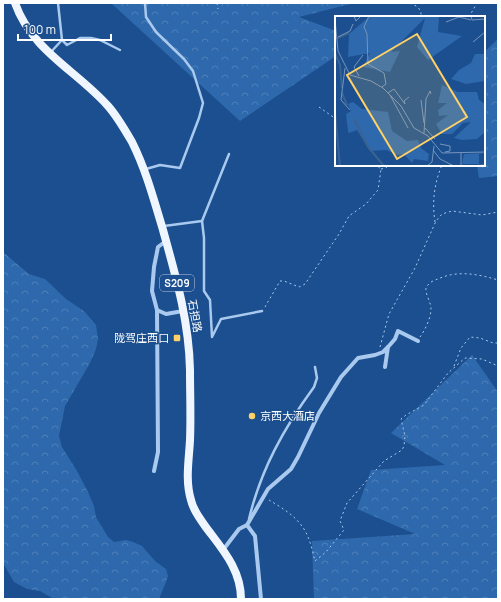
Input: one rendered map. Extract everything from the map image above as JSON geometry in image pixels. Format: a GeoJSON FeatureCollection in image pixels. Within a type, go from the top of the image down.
{"type":"FeatureCollection","features":[{"type":"Feature","properties":{"kind":"main road","name":"石担路"},"geometry":{"type":"LineString","coordinates":[[15,3],[21,19],[28,30],[50,54],[109,106],[132,142],[144,170],[166,241],[184,311],[188,336],[190,356],[190,439],[188,490],[195,512],[223,550],[239,578],[241,599]]}},
{"type":"Feature","properties":{"kind":"street"},"geometry":{"type":"LineString","coordinates":[[154,471],[158,452],[157,310],[152,292],[154,267],[158,247],[166,241]]}},
{"type":"Feature","properties":{"kind":"street"},"geometry":{"type":"LineString","coordinates":[[157,310],[166,314],[184,311]]}},
{"type":"Feature","properties":{"kind":"street"},"geometry":{"type":"LineString","coordinates":[[223,550],[238,529],[247,525],[268,489],[291,469],[319,413],[341,377],[358,358],[379,354],[395,339],[398,330],[418,341]]}},
{"type":"Feature","properties":{"kind":"street"},"geometry":{"type":"LineString","coordinates":[[385,367],[388,347]]}},
{"type":"Feature","properties":{"kind":"street"},"geometry":{"type":"LineString","coordinates":[[247,525],[255,536],[261,599]]}},
{"type":"Feature","properties":{"kind":"lane"},"geometry":{"type":"LineString","coordinates":[[58,3],[62,40],[67,45],[80,38],[100,40],[120,50]]}},
{"type":"Feature","properties":{"kind":"lane"},"geometry":{"type":"LineString","coordinates":[[144,170],[160,165],[180,168],[199,118],[203,103],[192,71],[184,58],[156,32],[146,17],[145,3]]}},
{"type":"Feature","properties":{"kind":"lane"},"geometry":{"type":"LineString","coordinates":[[50,54],[62,40]]}},
{"type":"Feature","properties":{"kind":"lane"},"geometry":{"type":"LineString","coordinates":[[229,154],[202,221],[204,238],[204,292],[210,300],[212,338],[221,319],[262,310]]}},
{"type":"Feature","properties":{"kind":"lane"},"geometry":{"type":"LineString","coordinates":[[161,226],[202,221]]}},
{"type":"Feature","properties":{"kind":"lane"},"geometry":{"type":"LineString","coordinates":[[247,525],[255,495],[271,456],[282,435],[314,387],[317,378],[315,367]]}},
{"type":"Feature","properties":{"kind":"path"},"geometry":{"type":"LineString","coordinates":[[217,3],[218,9]]}},
{"type":"Feature","properties":{"kind":"path"},"geometry":{"type":"LineString","coordinates":[[410,3],[416,5],[420,9],[421,16]]}},
{"type":"Feature","properties":{"kind":"path"},"geometry":{"type":"LineString","coordinates":[[470,16],[477,3]]}},
{"type":"Feature","properties":{"kind":"path"},"geometry":{"type":"LineString","coordinates":[[319,107],[335,118]]}},
{"type":"Feature","properties":{"kind":"path"},"geometry":{"type":"LineString","coordinates":[[377,166],[381,169]]}},
{"type":"Feature","properties":{"kind":"path"},"geometry":{"type":"LineString","coordinates":[[381,169],[386,168],[387,166]]}},
{"type":"Feature","properties":{"kind":"path"},"geometry":{"type":"LineString","coordinates":[[435,223],[433,207],[434,189],[437,175],[442,166]]}},
{"type":"Feature","properties":{"kind":"path"},"geometry":{"type":"LineString","coordinates":[[262,310],[280,281],[284,280],[299,287],[305,284],[339,234],[348,216],[366,204],[378,190],[381,169]]}},
{"type":"Feature","properties":{"kind":"path"},"geometry":{"type":"LineString","coordinates":[[379,354],[381,340],[389,314],[415,268],[435,223],[442,214],[452,210],[482,215],[498,212]]}},
{"type":"Feature","properties":{"kind":"path"},"geometry":{"type":"LineString","coordinates":[[418,341],[425,331],[431,309],[426,290],[434,280],[445,276],[472,274],[498,280]]}},
{"type":"Feature","properties":{"kind":"path"},"geometry":{"type":"LineString","coordinates":[[263,497],[296,519],[308,536],[315,561],[326,552],[344,530],[340,521],[347,503],[384,462],[402,450],[405,436],[401,420],[406,415],[424,405],[454,366],[461,348],[470,338],[480,338],[493,343],[498,343]]}},
{"type":"Feature","properties":{"kind":"path"},"geometry":{"type":"LineString","coordinates":[[454,366],[465,358],[482,359],[498,366]]}},
{"type":"Feature","properties":{"kind":"green space"},"geometry":{"type":"Polygon","coordinates":[[[354,3],[299,17],[335,31],[335,57],[240,121],[112,4],[354,3]]]}},
{"type":"Feature","properties":{"kind":"green space"},"geometry":{"type":"Polygon","coordinates":[[[498,39],[498,176],[479,178],[477,166],[485,166],[485,51],[498,39]]]}},
{"type":"Feature","properties":{"kind":"green space"},"geometry":{"type":"Polygon","coordinates":[[[3,252],[29,274],[45,279],[66,299],[84,311],[96,325],[98,339],[96,349],[90,363],[65,406],[59,436],[62,447],[88,492],[94,506],[96,517],[108,537],[114,542],[126,540],[142,546],[155,561],[166,569],[168,576],[159,599],[54,599],[40,591],[27,589],[14,582],[3,563],[3,252]]]}},
{"type":"Feature","properties":{"kind":"green space"},"geometry":{"type":"Polygon","coordinates":[[[472,355],[498,392],[498,599],[314,599],[312,541],[415,534],[357,509],[371,470],[445,465],[391,433],[472,355]]]}},
{"type":"Feature","properties":{"kind":"place","name":"陇驾庄西口"},"geometry":{"type":"Point","coordinates":[177,338]}},
{"type":"Feature","properties":{"kind":"place","name":"京西大酒店"},"geometry":{"type":"Point","coordinates":[252,416]}}]}
